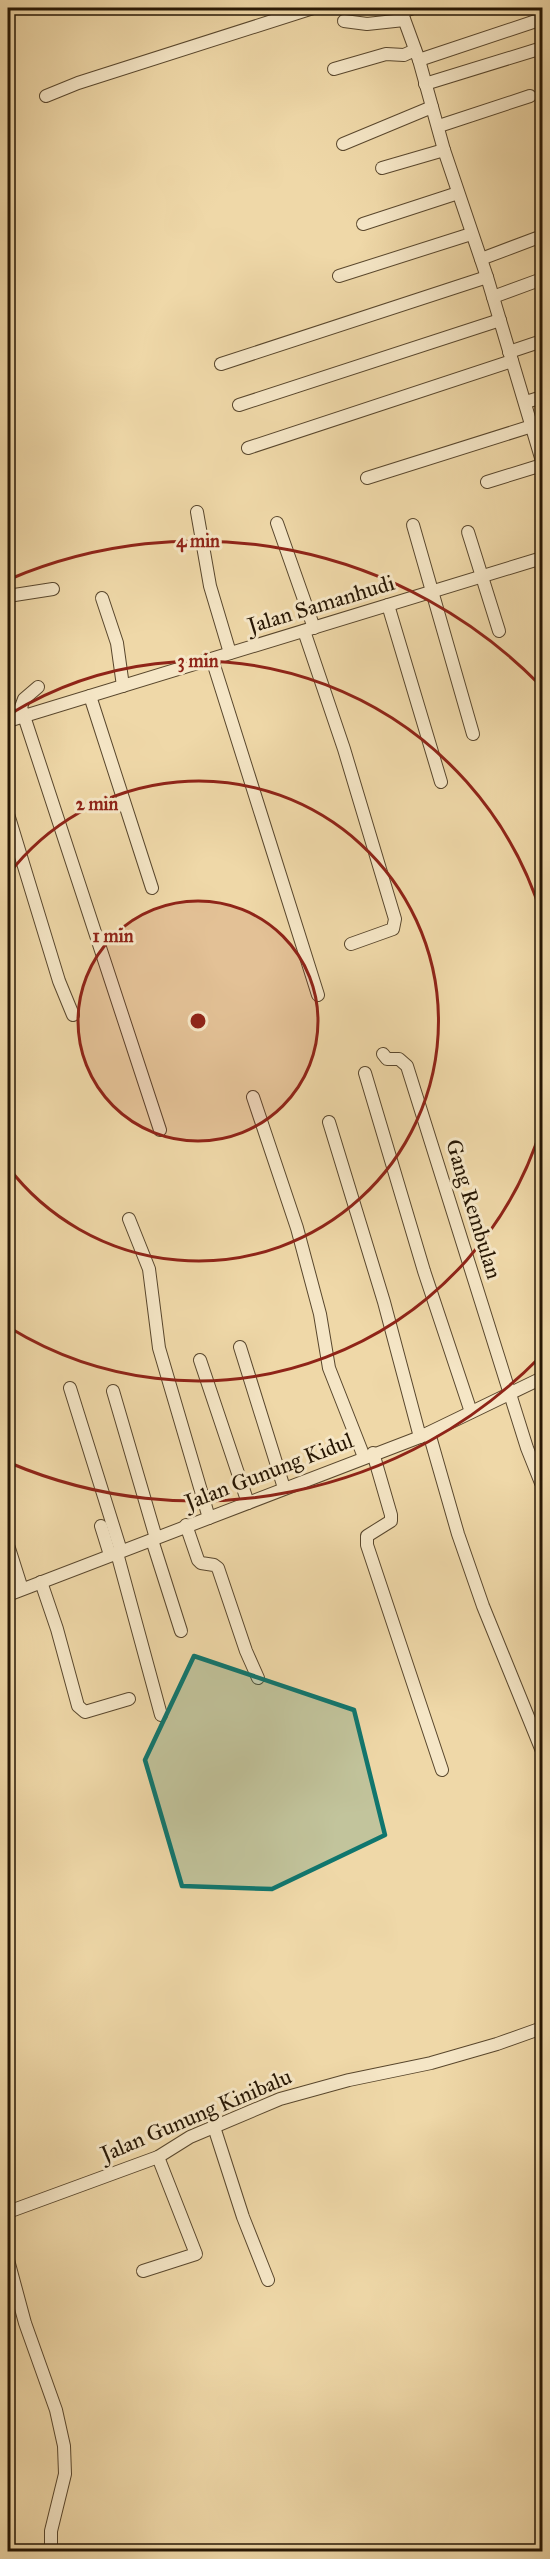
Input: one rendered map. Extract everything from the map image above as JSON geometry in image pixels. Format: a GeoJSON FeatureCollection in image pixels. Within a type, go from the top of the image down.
{"type":"FeatureCollection","features":[{"type":"Feature","properties":{"kind":"street"},"geometry":{"type":"LineString","coordinates":[[46,96],[78,83],[313,8]]}},
{"type":"Feature","properties":{"kind":"street"},"geometry":{"type":"LineString","coordinates":[[344,21],[367,24],[405,12],[444,150],[536,430],[542,461],[487,483]]}},
{"type":"Feature","properties":{"kind":"street"},"geometry":{"type":"LineString","coordinates":[[334,69],[386,54],[417,55],[543,19]]}},
{"type":"Feature","properties":{"kind":"street"},"geometry":{"type":"LineString","coordinates":[[425,84],[543,48]]}},
{"type":"Feature","properties":{"kind":"street"},"geometry":{"type":"LineString","coordinates":[[439,126],[530,96]]}},
{"type":"Feature","properties":{"kind":"street"},"geometry":{"type":"LineString","coordinates":[[343,144],[432,107]]}},
{"type":"Feature","properties":{"kind":"street"},"geometry":{"type":"LineString","coordinates":[[382,168],[444,150]]}},
{"type":"Feature","properties":{"kind":"street"},"geometry":{"type":"LineString","coordinates":[[363,224],[458,193]]}},
{"type":"Feature","properties":{"kind":"street"},"geometry":{"type":"LineString","coordinates":[[339,276],[471,234]]}},
{"type":"Feature","properties":{"kind":"street"},"geometry":{"type":"LineString","coordinates":[[481,259],[543,236]]}},
{"type":"Feature","properties":{"kind":"street"},"geometry":{"type":"LineString","coordinates":[[221,364],[487,277]]}},
{"type":"Feature","properties":{"kind":"street"},"geometry":{"type":"LineString","coordinates":[[493,297],[543,279]]}},
{"type":"Feature","properties":{"kind":"street"},"geometry":{"type":"LineString","coordinates":[[239,405],[500,320]]}},
{"type":"Feature","properties":{"kind":"street"},"geometry":{"type":"LineString","coordinates":[[248,448],[511,357],[543,341]]}},
{"type":"Feature","properties":{"kind":"street"},"geometry":{"type":"LineString","coordinates":[[526,402],[543,398]]}},
{"type":"Feature","properties":{"kind":"street"},"geometry":{"type":"LineString","coordinates":[[367,478],[536,430]]}},
{"type":"Feature","properties":{"kind":"street"},"geometry":{"type":"LineString","coordinates":[[197,512],[210,586],[230,653]]}},
{"type":"Feature","properties":{"kind":"street"},"geometry":{"type":"LineString","coordinates":[[277,523],[395,919],[393,929],[351,944]]}},
{"type":"Feature","properties":{"kind":"street"},"geometry":{"type":"LineString","coordinates":[[413,525],[430,592],[473,734]]}},
{"type":"Feature","properties":{"kind":"street"},"geometry":{"type":"LineString","coordinates":[[468,532],[499,631]]}},
{"type":"Feature","properties":{"kind":"street","name":"Jalan Samanhudi"},"geometry":{"type":"LineString","coordinates":[[8,721],[543,558]]}},
{"type":"Feature","properties":{"kind":"street"},"geometry":{"type":"LineString","coordinates":[[8,597],[53,589]]}},
{"type":"Feature","properties":{"kind":"street"},"geometry":{"type":"LineString","coordinates":[[102,598],[117,643],[123,686]]}},
{"type":"Feature","properties":{"kind":"street"},"geometry":{"type":"LineString","coordinates":[[388,605],[441,782]]}},
{"type":"Feature","properties":{"kind":"street"},"geometry":{"type":"LineString","coordinates":[[212,659],[318,995]]}},
{"type":"Feature","properties":{"kind":"street"},"geometry":{"type":"LineString","coordinates":[[38,687],[21,703],[24,716],[160,1130]]}},
{"type":"Feature","properties":{"kind":"street"},"geometry":{"type":"LineString","coordinates":[[90,696],[152,888]]}},
{"type":"Feature","properties":{"kind":"street"},"geometry":{"type":"LineString","coordinates":[[8,814],[59,981],[73,1015]]}},
{"type":"Feature","properties":{"kind":"street","name":"Gang Rembulan"},"geometry":{"type":"LineString","coordinates":[[383,1054],[387,1059],[399,1059],[407,1066],[463,1250],[527,1448],[542,1484]]}},
{"type":"Feature","properties":{"kind":"street"},"geometry":{"type":"LineString","coordinates":[[365,1073],[424,1271],[471,1412]]}},
{"type":"Feature","properties":{"kind":"street"},"geometry":{"type":"LineString","coordinates":[[253,1097],[297,1228],[320,1314],[329,1368],[369,1455],[392,1515],[391,1521],[367,1536],[367,1545],[442,1770]]}},
{"type":"Feature","properties":{"kind":"street"},"geometry":{"type":"LineString","coordinates":[[329,1122],[425,1435],[458,1534],[483,1606],[543,1751]]}},
{"type":"Feature","properties":{"kind":"street"},"geometry":{"type":"LineString","coordinates":[[129,1219],[149,1269],[159,1348],[209,1518]]}},
{"type":"Feature","properties":{"kind":"street"},"geometry":{"type":"LineString","coordinates":[[240,1347],[284,1488]]}},
{"type":"Feature","properties":{"kind":"street"},"geometry":{"type":"LineString","coordinates":[[200,1360],[248,1503]]}},
{"type":"Feature","properties":{"kind":"street","name":"Jalan Gunung Kidul"},"geometry":{"type":"LineString","coordinates":[[8,1595],[425,1435],[543,1378]]}},
{"type":"Feature","properties":{"kind":"street"},"geometry":{"type":"LineString","coordinates":[[70,1388],[161,1715]]}},
{"type":"Feature","properties":{"kind":"street"},"geometry":{"type":"LineString","coordinates":[[113,1391],[182,1631]]}},
{"type":"Feature","properties":{"kind":"street"},"geometry":{"type":"LineString","coordinates":[[186,1525],[198,1560],[218,1568],[258,1678]]}},
{"type":"Feature","properties":{"kind":"street"},"geometry":{"type":"LineString","coordinates":[[101,1526],[116,1553]]}},
{"type":"Feature","properties":{"kind":"street"},"geometry":{"type":"LineString","coordinates":[[8,1545],[22,1590]]}},
{"type":"Feature","properties":{"kind":"street"},"geometry":{"type":"LineString","coordinates":[[41,1582],[57,1629],[78,1706],[85,1712],[129,1699]]}},
{"type":"Feature","properties":{"kind":"street","name":"Jalan Gunung Kinibalu"},"geometry":{"type":"LineString","coordinates":[[8,2212],[158,2157],[170,2148],[214,2127],[280,2099],[349,2080],[431,2063],[543,2028]]}},
{"type":"Feature","properties":{"kind":"street"},"geometry":{"type":"LineString","coordinates":[[214,2127],[243,2217],[268,2280]]}},
{"type":"Feature","properties":{"kind":"street"},"geometry":{"type":"LineString","coordinates":[[142,2271],[196,2254],[158,2157]]}},
{"type":"Feature","properties":{"kind":"street"},"geometry":{"type":"LineString","coordinates":[[8,2260],[25,2324],[56,2410],[64,2446],[65,2474],[51,2531],[51,2552]]}},
{"type":"Feature","properties":{"kind":"highlighted area"},"geometry":{"type":"Polygon","coordinates":[[[194,1656],[354,1710],[385,1835],[272,1889],[182,1886],[145,1760],[194,1656]]]}}]}
